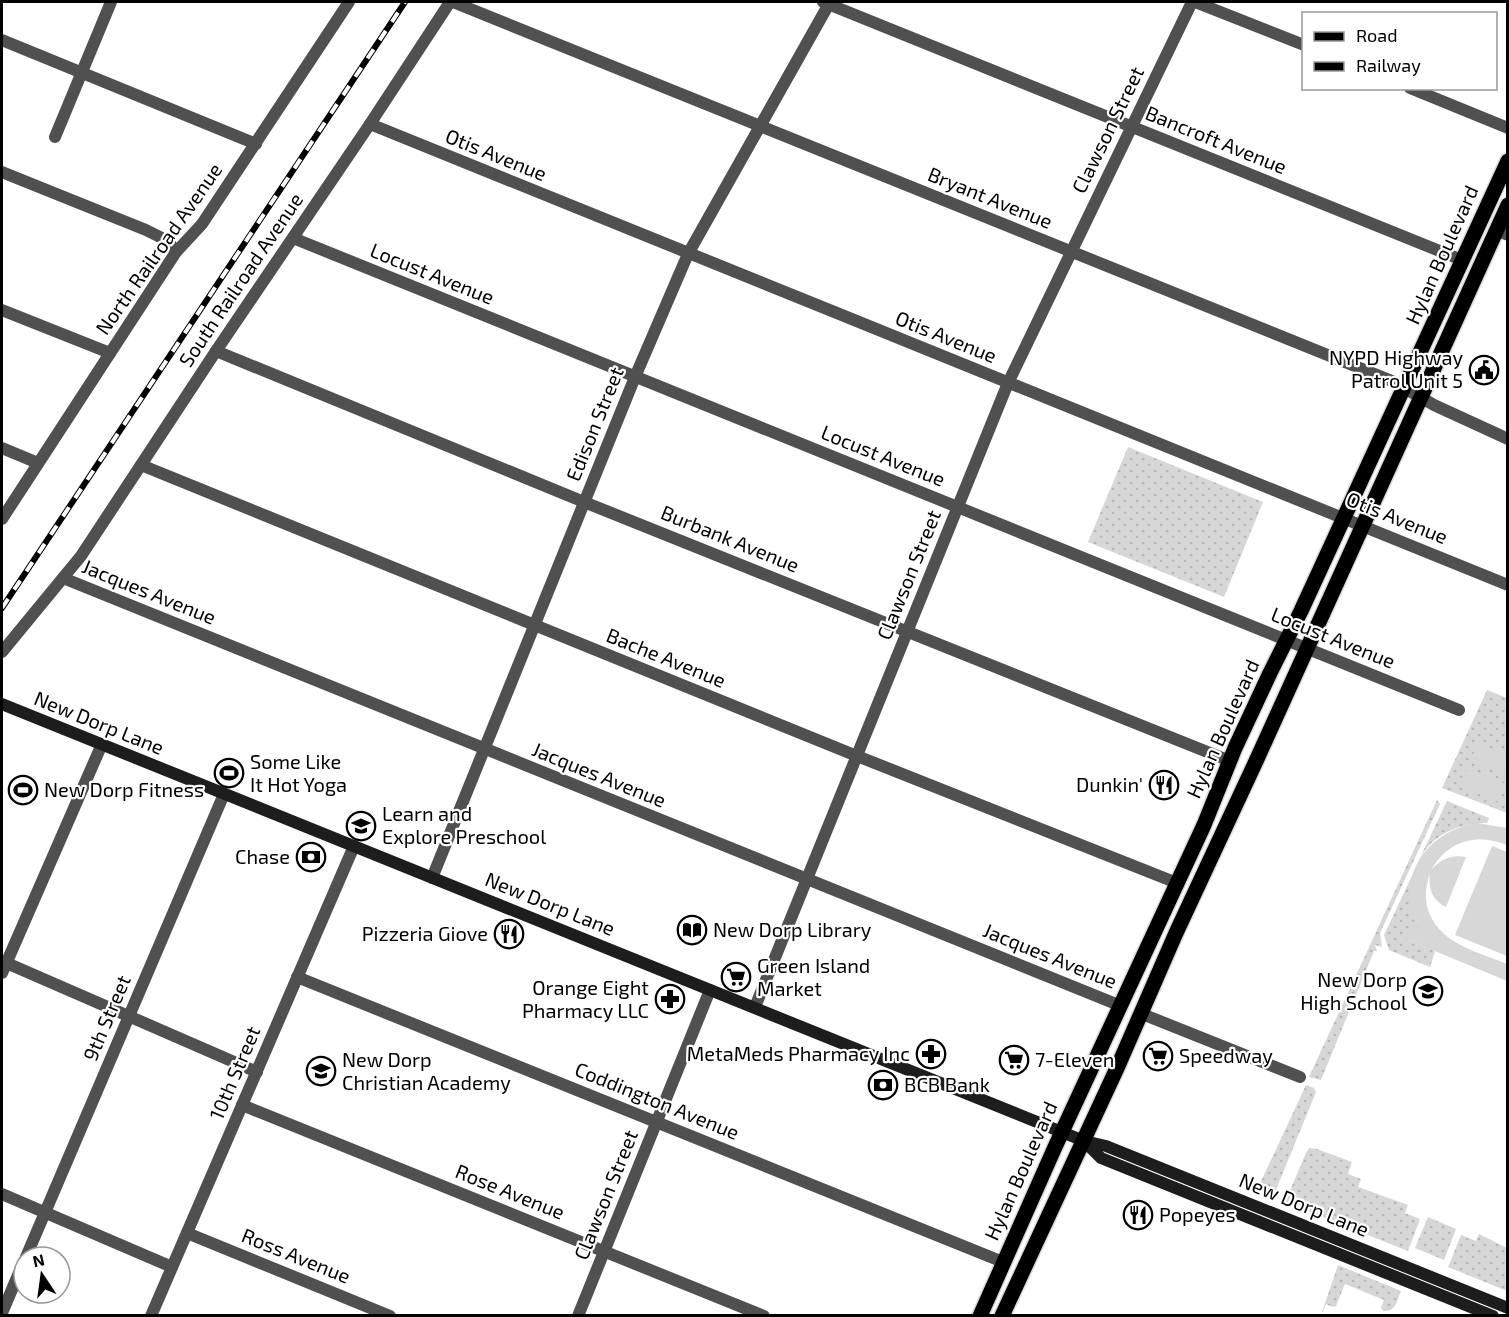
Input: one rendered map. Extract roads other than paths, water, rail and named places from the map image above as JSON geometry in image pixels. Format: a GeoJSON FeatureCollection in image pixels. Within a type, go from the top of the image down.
{"type":"FeatureCollection","features":[{"type":"Feature","properties":{"kind":"main road","name":"Hylan Boulevard"},"geometry":{"type":"LineString","coordinates":[[980,1316],[1061,1132],[1178,883],[1230,761],[1508,161]]}},
{"type":"Feature","properties":{"kind":"main road","name":"Hylan Boulevard"},"geometry":{"type":"LineString","coordinates":[[1002,1316],[1142,1014],[1176,933],[1455,321],[1502,232],[1508,205]]}},
{"type":"Feature","properties":{"kind":"main road"},"geometry":{"type":"LineString","coordinates":[[1438,314],[1455,321]]}},
{"type":"Feature","properties":{"kind":"main road"},"geometry":{"type":"LineString","coordinates":[[1230,761],[1251,769]]}},
{"type":"Feature","properties":{"kind":"street"},"geometry":{"type":"LineString","coordinates":[[55,137],[111,2]]}},
{"type":"Feature","properties":{"kind":"street","name":"North Railroad Avenue"},"geometry":{"type":"LineString","coordinates":[[2,519],[176,252],[202,224],[349,2]]}},
{"type":"Feature","properties":{"kind":"street","name":"South Railroad Avenue"},"geometry":{"type":"LineString","coordinates":[[2,652],[81,556],[216,351],[452,2]]}},
{"type":"Feature","properties":{"kind":"street","name":"Bryant Avenue"},"geometry":{"type":"LineString","coordinates":[[452,2],[1404,387],[1420,398],[1508,439]]}},
{"type":"Feature","properties":{"kind":"street","name":"Edison Street"},"geometry":{"type":"LineString","coordinates":[[432,878],[635,377],[688,254],[827,2]]}},
{"type":"Feature","properties":{"kind":"street","name":"Bancroft Avenue"},"geometry":{"type":"LineString","coordinates":[[827,2],[1462,260]]}},
{"type":"Feature","properties":{"kind":"street"},"geometry":{"type":"LineString","coordinates":[[1194,2],[1302,44]]}},
{"type":"Feature","properties":{"kind":"street","name":"Clawson Street"},"geometry":{"type":"LineString","coordinates":[[755,1007],[1008,383],[1131,126],[1194,2]]}},
{"type":"Feature","properties":{"kind":"street"},"geometry":{"type":"LineString","coordinates":[[2,40],[256,144]]}},
{"type":"Feature","properties":{"kind":"street"},"geometry":{"type":"LineString","coordinates":[[1415,90],[1508,128]]}},
{"type":"Feature","properties":{"kind":"street","name":"Otis Avenue"},"geometry":{"type":"LineString","coordinates":[[370,124],[1508,585]]}},
{"type":"Feature","properties":{"kind":"street"},"geometry":{"type":"LineString","coordinates":[[2,172],[146,230],[168,241],[176,252]]}},
{"type":"Feature","properties":{"kind":"street","name":"Locust Avenue"},"geometry":{"type":"LineString","coordinates":[[292,238],[1459,710]]}},
{"type":"Feature","properties":{"kind":"street"},"geometry":{"type":"LineString","coordinates":[[2,310],[110,353]]}},
{"type":"Feature","properties":{"kind":"street","name":"Burbank Avenue"},"geometry":{"type":"LineString","coordinates":[[216,351],[584,502],[1230,761]]}},
{"type":"Feature","properties":{"kind":"street"},"geometry":{"type":"LineString","coordinates":[[2,448],[38,463]]}},
{"type":"Feature","properties":{"kind":"street","name":"Bache Avenue"},"geometry":{"type":"LineString","coordinates":[[141,465],[857,756],[1178,883]]}},
{"type":"Feature","properties":{"kind":"street","name":"Jacques Avenue"},"geometry":{"type":"LineString","coordinates":[[63,578],[1121,1006]]}},
{"type":"Feature","properties":{"kind":"street","name":"New Dorp Lane"},"geometry":{"type":"LineString","coordinates":[[2,704],[1061,1132],[1106,1146],[1508,1308]]}},
{"type":"Feature","properties":{"kind":"street"},"geometry":{"type":"LineString","coordinates":[[102,744],[3,966],[129,1016],[257,1072]]}},
{"type":"Feature","properties":{"kind":"street","name":"9th Street"},"geometry":{"type":"LineString","coordinates":[[31,1245],[224,794]]}},
{"type":"Feature","properties":{"kind":"street","name":"10th Street"},"geometry":{"type":"LineString","coordinates":[[151,1316],[354,846]]}},
{"type":"Feature","properties":{"kind":"street","name":"Coddington Avenue"},"geometry":{"type":"LineString","coordinates":[[297,977],[1003,1262]]}},
{"type":"Feature","properties":{"kind":"street","name":"Clawson Street"},"geometry":{"type":"LineString","coordinates":[[578,1316],[710,990]]}},
{"type":"Feature","properties":{"kind":"street"},"geometry":{"type":"LineString","coordinates":[[1142,1014],[1300,1077]]}},
{"type":"Feature","properties":{"kind":"street","name":"Rose Avenue"},"geometry":{"type":"LineString","coordinates":[[242,1105],[764,1316]]}},
{"type":"Feature","properties":{"kind":"street","name":"New Dorp Lane"},"geometry":{"type":"LineString","coordinates":[[1084,1141],[1101,1158],[1493,1316]]}},
{"type":"Feature","properties":{"kind":"street"},"geometry":{"type":"LineString","coordinates":[[2,1194],[172,1267]]}},
{"type":"Feature","properties":{"kind":"street","name":"Ross Avenue"},"geometry":{"type":"LineString","coordinates":[[187,1233],[390,1316]]}},
{"type":"Feature","properties":{"kind":"street"},"geometry":{"type":"LineString","coordinates":[[2,1313],[12,1289]]}},
{"type":"Feature","properties":{"kind":"railway"},"geometry":{"type":"LineString","coordinates":[[2,608],[405,2]]}},
{"type":"Feature","properties":{"kind":"place","name":"NYPD Highway Patrol Unit 5"},"geometry":{"type":"Point","coordinates":[1484,370]}},
{"type":"Feature","properties":{"kind":"place","name":"Some Like It Hot Yoga"},"geometry":{"type":"Point","coordinates":[229,773]}},
{"type":"Feature","properties":{"kind":"place","name":"Dunkin'"},"geometry":{"type":"Point","coordinates":[1164,785]}},
{"type":"Feature","properties":{"kind":"place","name":"New Dorp Fitness"},"geometry":{"type":"Point","coordinates":[23,790]}},
{"type":"Feature","properties":{"kind":"place","name":"Learn and Explore Preschool"},"geometry":{"type":"Point","coordinates":[361,826]}},
{"type":"Feature","properties":{"kind":"place","name":"Chase"},"geometry":{"type":"Point","coordinates":[311,857]}},
{"type":"Feature","properties":{"kind":"place","name":"New Dorp Library"},"geometry":{"type":"Point","coordinates":[692,930]}},
{"type":"Feature","properties":{"kind":"place","name":"Pizzeria Giove"},"geometry":{"type":"Point","coordinates":[509,934]}},
{"type":"Feature","properties":{"kind":"place","name":"Green Island Market"},"geometry":{"type":"Point","coordinates":[736,977]}},
{"type":"Feature","properties":{"kind":"place","name":"New Dorp High School"},"geometry":{"type":"Point","coordinates":[1428,991]}},
{"type":"Feature","properties":{"kind":"place","name":"Orange Eight Pharmacy LLC"},"geometry":{"type":"Point","coordinates":[670,999]}},
{"type":"Feature","properties":{"kind":"place","name":"MetaMeds Pharmacy Inc"},"geometry":{"type":"Point","coordinates":[931,1054]}},
{"type":"Feature","properties":{"kind":"place","name":"Speedway"},"geometry":{"type":"Point","coordinates":[1158,1056]}},
{"type":"Feature","properties":{"kind":"place","name":"7-Eleven"},"geometry":{"type":"Point","coordinates":[1014,1060]}},
{"type":"Feature","properties":{"kind":"place","name":"New Dorp Christian Academy"},"geometry":{"type":"Point","coordinates":[321,1071]}},
{"type":"Feature","properties":{"kind":"place","name":"BCB Bank"},"geometry":{"type":"Point","coordinates":[883,1085]}},
{"type":"Feature","properties":{"kind":"place","name":"Popeyes"},"geometry":{"type":"Point","coordinates":[1138,1215]}}]}
